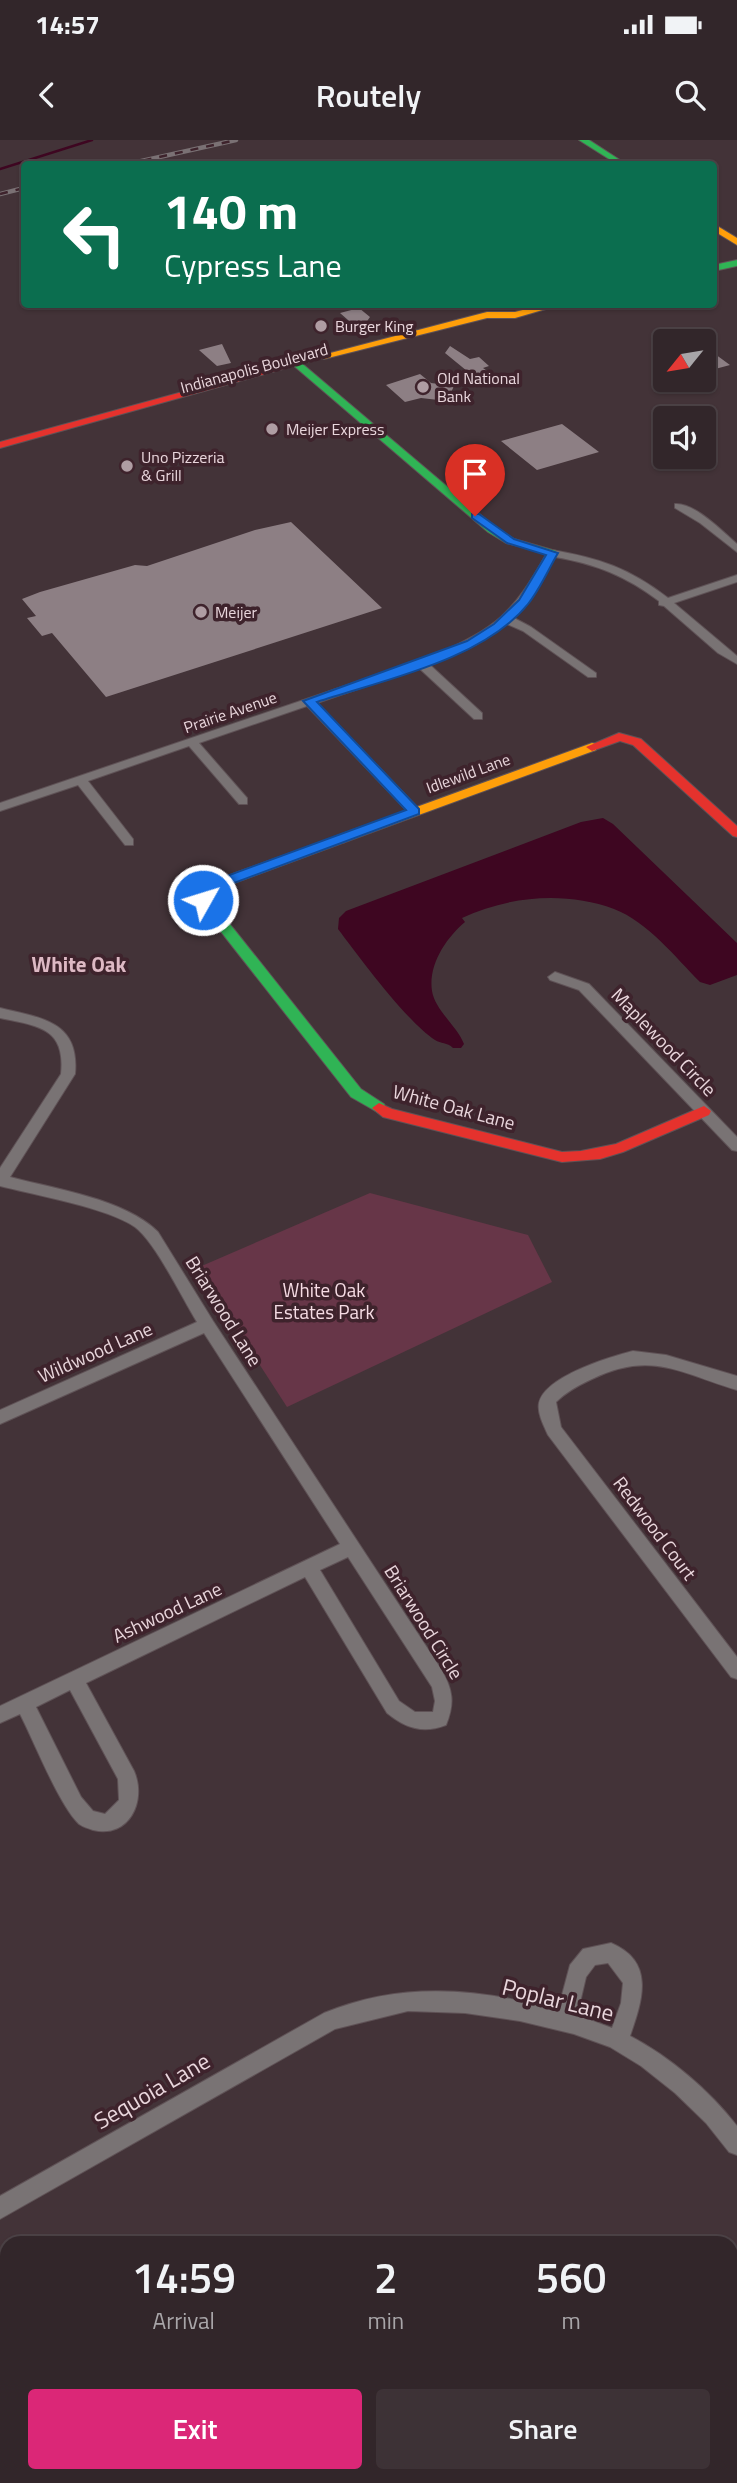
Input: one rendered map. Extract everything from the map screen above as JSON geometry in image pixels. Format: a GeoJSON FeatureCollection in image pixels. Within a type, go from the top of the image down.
{"type":"FeatureCollection","features":[{"type":"Feature","properties":{"kind":"main road"},"geometry":{"type":"LineString","coordinates":[[583,140],[617,161]]}},
{"type":"Feature","properties":{"kind":"main road"},"geometry":{"type":"LineString","coordinates":[[717,217],[737,229]]}},
{"type":"Feature","properties":{"kind":"main road"},"geometry":{"type":"LineString","coordinates":[[717,230],[737,242]]}},
{"type":"Feature","properties":{"kind":"main road"},"geometry":{"type":"LineString","coordinates":[[717,267],[737,263]]}},
{"type":"Feature","properties":{"kind":"main road","name":"Indianapolis Boulevard"},"geometry":{"type":"LineString","coordinates":[[0,455],[487,315],[515,314],[541,308]]}},
{"type":"Feature","properties":{"kind":"main road"},"geometry":{"type":"LineString","coordinates":[[302,367],[492,530],[510,541],[552,553]]}},
{"type":"Feature","properties":{"kind":"main road","name":"Indianapolis Boulevard"},"geometry":{"type":"LineString","coordinates":[[0,445],[302,367]]}},
{"type":"Feature","properties":{"kind":"main road","name":"Idlewild Lane"},"geometry":{"type":"LineString","coordinates":[[204,893],[210,887],[619,737],[628,737],[737,833]]}},
{"type":"Feature","properties":{"kind":"main road","name":"White Oak Lane"},"geometry":{"type":"LineString","coordinates":[[204,893],[203,900],[356,1093],[379,1109],[562,1157],[586,1159],[609,1154],[704,1111]]}},
{"type":"Feature","properties":{"kind":"street"},"geometry":{"type":"LineString","coordinates":[[679,506],[704,521],[737,549]]}},
{"type":"Feature","properties":{"kind":"street"},"geometry":{"type":"LineString","coordinates":[[552,553],[616,569],[737,661]]}},
{"type":"Feature","properties":{"kind":"street","name":"Prairie Avenue"},"geometry":{"type":"LineString","coordinates":[[0,807],[421,663],[471,643],[506,619],[523,602],[552,553]]}},
{"type":"Feature","properties":{"kind":"street"},"geometry":{"type":"LineString","coordinates":[[663,603],[737,578]]}},
{"type":"Feature","properties":{"kind":"street"},"geometry":{"type":"LineString","coordinates":[[506,619],[527,629],[592,675]]}},
{"type":"Feature","properties":{"kind":"street"},"geometry":{"type":"LineString","coordinates":[[421,663],[478,716]]}},
{"type":"Feature","properties":{"kind":"street"},"geometry":{"type":"LineString","coordinates":[[309,701],[414,811]]}},
{"type":"Feature","properties":{"kind":"street"},"geometry":{"type":"LineString","coordinates":[[191,741],[243,801]]}},
{"type":"Feature","properties":{"kind":"street"},"geometry":{"type":"LineString","coordinates":[[80,779],[129,842]]}},
{"type":"Feature","properties":{"kind":"street","name":"Maplewood Circle"},"geometry":{"type":"LineString","coordinates":[[555,977],[584,987],[737,1146]]}},
{"type":"Feature","properties":{"kind":"street"},"geometry":{"type":"LineString","coordinates":[[0,1013],[50,1026],[65,1039],[72,1057],[68,1074],[0,1180]]}},
{"type":"Feature","properties":{"kind":"street","name":"Briarwood Lane"},"geometry":{"type":"LineString","coordinates":[[0,1180],[121,1213],[141,1224],[153,1237],[351,1547]]}},
{"type":"Feature","properties":{"kind":"street","name":"Wildwood Lane"},"geometry":{"type":"LineString","coordinates":[[0,1417],[207,1325]]}},
{"type":"Feature","properties":{"kind":"street","name":"Redwood Court"},"geometry":{"type":"LineString","coordinates":[[737,1383],[641,1357],[621,1359],[560,1388],[550,1397],[546,1407],[554,1430],[737,1671]]}},
{"type":"Feature","properties":{"kind":"street","name":"Briarwood Circle"},"geometry":{"type":"LineString","coordinates":[[309,1568],[393,1707],[407,1719],[426,1723],[439,1718],[446,1705],[445,1693],[351,1547]]}},
{"type":"Feature","properties":{"kind":"street","name":"Ashwood Lane"},"geometry":{"type":"LineString","coordinates":[[0,1715],[351,1547]]}},
{"type":"Feature","properties":{"kind":"street"},"geometry":{"type":"LineString","coordinates":[[24,1703],[74,1803],[87,1819],[107,1824],[122,1814],[132,1793],[127,1777],[74,1679]]}},
{"type":"Feature","properties":{"kind":"street"},"geometry":{"type":"LineString","coordinates":[[565,2022],[577,1972],[590,1956],[611,1953],[629,1966],[635,1987],[618,2040]]}},
{"type":"Feature","properties":{"kind":"street","name":"Poplar Lane"},"geometry":{"type":"LineString","coordinates":[[331,2020],[377,2005],[420,2000],[485,2006],[565,2022],[618,2040],[682,2085],[737,2144]]}},
{"type":"Feature","properties":{"kind":"street","name":"Sequoia Lane"},"geometry":{"type":"LineString","coordinates":[[0,2208],[331,2020]]}},
{"type":"Feature","properties":{"kind":"green space","name":"White Oak Estates Park"},"geometry":{"type":"Polygon","coordinates":[[[370,1193],[528,1235],[552,1282],[287,1407],[197,1268],[370,1193]]]}},
{"type":"Feature","properties":{"kind":"shaded area"},"geometry":{"type":"Polygon","coordinates":[[[603,818],[613,824],[737,943],[737,975],[710,985],[700,982],[638,922],[614,909],[595,903],[537,898],[499,905],[462,918],[465,922],[445,944],[436,962],[431,981],[434,998],[464,1044],[461,1048],[453,1048],[435,1040],[411,1019],[338,929],[339,918],[346,911],[581,822],[603,818]]]}},
{"type":"Feature","properties":{"kind":"building"},"geometry":{"type":"Polygon","coordinates":[[[359,308],[370,317],[365,324],[356,327],[340,313],[359,308]]]}},
{"type":"Feature","properties":{"kind":"building"},"geometry":{"type":"Polygon","coordinates":[[[222,344],[231,363],[217,366],[199,350],[222,344]]]}},
{"type":"Feature","properties":{"kind":"building"},"geometry":{"type":"Polygon","coordinates":[[[450,346],[470,359],[479,357],[489,366],[483,368],[493,375],[478,380],[445,353],[450,346]]]}},
{"type":"Feature","properties":{"kind":"building"},"geometry":{"type":"Polygon","coordinates":[[[716,355],[730,365],[716,369],[716,355]]]}},
{"type":"Feature","properties":{"kind":"building","name":"Old National Bank"},"geometry":{"type":"Polygon","coordinates":[[[420,374],[431,383],[454,386],[447,401],[421,398],[405,402],[386,385],[420,374]]]}},
{"type":"Feature","properties":{"kind":"building"},"geometry":{"type":"Polygon","coordinates":[[[562,424],[599,452],[537,470],[501,441],[562,424]]]}},
{"type":"Feature","properties":{"kind":"building","name":"Meijer"},"geometry":{"type":"Polygon","coordinates":[[[291,522],[382,608],[106,697],[52,633],[42,636],[27,618],[36,616],[22,599],[40,592],[135,565],[147,566],[255,530],[291,522]]]}},
{"type":"Feature","properties":{"kind":"waterway"},"geometry":{"type":"LineString","coordinates":[[25,161],[92,140]]}},
{"type":"Feature","properties":{"kind":"waterway"},"geometry":{"type":"LineString","coordinates":[[0,169],[21,162]]}},
{"type":"Feature","properties":{"kind":"railway"},"geometry":{"type":"LineString","coordinates":[[142,161],[236,140]]}},
{"type":"Feature","properties":{"kind":"railway"},"geometry":{"type":"LineString","coordinates":[[0,194],[21,189]]}},
{"type":"Feature","properties":{"kind":"traffic: fast"},"geometry":{"type":"LineString","coordinates":[[583,140],[617,161]]}},
{"type":"Feature","properties":{"kind":"traffic: fast"},"geometry":{"type":"LineString","coordinates":[[717,267],[737,263]]}},
{"type":"Feature","properties":{"kind":"traffic: fast"},"geometry":{"type":"LineString","coordinates":[[296,363],[492,530],[510,541],[552,553]]}},
{"type":"Feature","properties":{"kind":"traffic: fast"},"geometry":{"type":"LineString","coordinates":[[341,839],[210,887],[203,893],[203,900],[356,1093],[379,1108]]}},
{"type":"Feature","properties":{"kind":"traffic: slow"},"geometry":{"type":"LineString","coordinates":[[717,229],[737,242]]}},
{"type":"Feature","properties":{"kind":"traffic: slow"},"geometry":{"type":"LineString","coordinates":[[324,356],[487,315],[515,315],[543,308]]}},
{"type":"Feature","properties":{"kind":"traffic: slow"},"geometry":{"type":"LineString","coordinates":[[341,839],[592,747]]}},
{"type":"Feature","properties":{"kind":"traffic: jam"},"geometry":{"type":"LineString","coordinates":[[0,445],[324,356]]}},
{"type":"Feature","properties":{"kind":"traffic: jam"},"geometry":{"type":"LineString","coordinates":[[592,747],[619,737],[637,742],[737,833]]}},
{"type":"Feature","properties":{"kind":"traffic: jam"},"geometry":{"type":"LineString","coordinates":[[379,1108],[388,1113],[562,1157],[618,1149],[704,1111]]}},
{"type":"Feature","properties":{"kind":"place","name":"Burger King"},"geometry":{"type":"Point","coordinates":[321,326]}},
{"type":"Feature","properties":{"kind":"place","name":"Old National Bank"},"geometry":{"type":"Point","coordinates":[423,387]}},
{"type":"Feature","properties":{"kind":"place","name":"Meijer Express"},"geometry":{"type":"Point","coordinates":[272,429]}},
{"type":"Feature","properties":{"kind":"place","name":"Uno Pizzeria & Grill"},"geometry":{"type":"Point","coordinates":[127,466]}},
{"type":"Feature","properties":{"kind":"place","name":"Meijer"},"geometry":{"type":"Point","coordinates":[201,612]}},
{"type":"Feature","properties":{"kind":"district","name":"White Oak"},"geometry":{"type":"Point","coordinates":[79,965]}},
{"type":"Feature","properties":{"kind":"route"},"geometry":{"type":"LineString","coordinates":[[203,900],[204,893],[210,887],[414,811],[309,701],[437,658],[471,643],[498,626],[523,602],[552,553],[510,541],[475,516]]}}]}
